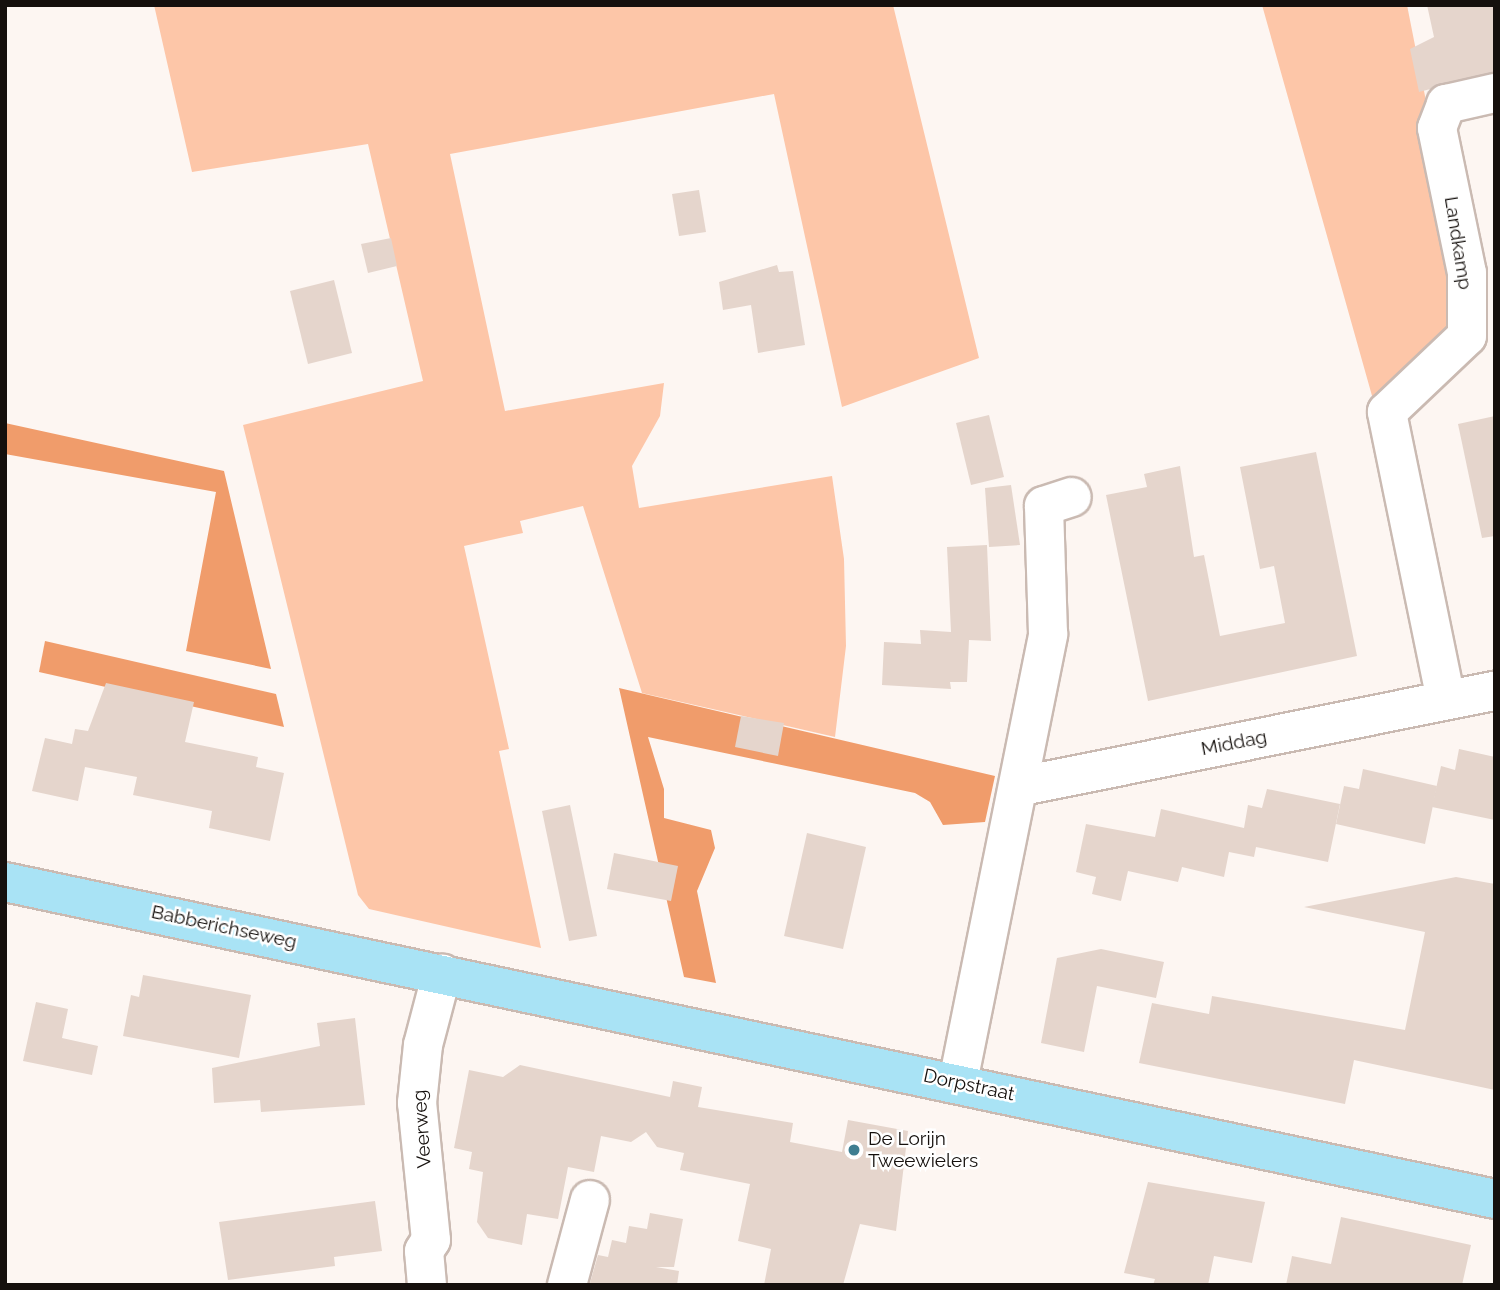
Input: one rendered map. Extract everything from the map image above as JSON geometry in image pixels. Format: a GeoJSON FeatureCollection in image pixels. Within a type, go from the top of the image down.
{"type":"FeatureCollection","features":[{"type":"Feature","properties":{"kind":"main road","name":"Babberichseweg"},"geometry":{"type":"LineString","coordinates":[[5,882],[442,973]]}},
{"type":"Feature","properties":{"kind":"main road","name":"Dorpstraat"},"geometry":{"type":"LineString","coordinates":[[442,973],[1495,1199]]}},
{"type":"Feature","properties":{"kind":"street","name":"Landkamp"},"geometry":{"type":"LineString","coordinates":[[1446,700],[1390,442],[1387,412],[1467,336],[1467,273],[1437,128],[1446,104],[1495,93]]}},
{"type":"Feature","properties":{"kind":"street"},"geometry":{"type":"LineString","coordinates":[[958,1082],[1022,786],[1048,634],[1044,506],[1072,497]]}},
{"type":"Feature","properties":{"kind":"street","name":"Middag"},"geometry":{"type":"LineString","coordinates":[[1022,786],[1495,691]]}},
{"type":"Feature","properties":{"kind":"street","name":"Veerweg"},"geometry":{"type":"LineString","coordinates":[[427,1285],[424,1251],[431,1240],[417,1103],[423,1045],[442,973]]}},
{"type":"Feature","properties":{"kind":"street"},"geometry":{"type":"LineString","coordinates":[[567,1285],[590,1200]]}},
{"type":"Feature","properties":{"kind":"shaded area"},"geometry":{"type":"Polygon","coordinates":[[[154,5],[893,5],[979,358],[842,407],[774,94],[450,154],[505,411],[664,383],[660,416],[632,466],[639,508],[832,476],[844,559],[846,646],[835,737],[642,693],[583,506],[520,521],[523,533],[464,546],[509,749],[499,751],[541,948],[369,909],[358,895],[243,425],[423,381],[368,144],[192,172],[154,5]]]}},
{"type":"Feature","properties":{"kind":"shaded area"},"geometry":{"type":"Polygon","coordinates":[[[1262,5],[1407,5],[1426,101],[1419,134],[1458,289],[1447,330],[1376,410],[1262,5]]]}},
{"type":"Feature","properties":{"kind":"shaded area"},"geometry":{"type":"Polygon","coordinates":[[[5,423],[224,471],[271,669],[186,651],[216,492],[5,454],[5,423]]]}},
{"type":"Feature","properties":{"kind":"shaded area"},"geometry":{"type":"Polygon","coordinates":[[[45,641],[276,694],[284,727],[39,672],[45,641]]]}},
{"type":"Feature","properties":{"kind":"shaded area"},"geometry":{"type":"Polygon","coordinates":[[[619,688],[995,776],[985,822],[943,825],[930,802],[915,793],[648,737],[664,789],[664,818],[711,830],[715,848],[697,891],[716,983],[684,977],[619,688]]]}},
{"type":"Feature","properties":{"kind":"building"},"geometry":{"type":"Polygon","coordinates":[[[1427,5],[1495,5],[1495,72],[1419,92],[1410,49],[1434,37],[1427,5]]]}},
{"type":"Feature","properties":{"kind":"building"},"geometry":{"type":"Polygon","coordinates":[[[699,190],[706,232],[679,236],[672,194],[699,190]]]}},
{"type":"Feature","properties":{"kind":"building"},"geometry":{"type":"Polygon","coordinates":[[[391,238],[397,266],[368,273],[361,244],[391,238]]]}},
{"type":"Feature","properties":{"kind":"building"},"geometry":{"type":"Polygon","coordinates":[[[777,265],[779,272],[793,271],[805,345],[758,353],[751,305],[723,310],[719,282],[777,265]]]}},
{"type":"Feature","properties":{"kind":"building"},"geometry":{"type":"Polygon","coordinates":[[[334,280],[352,353],[308,364],[290,291],[334,280]]]}},
{"type":"Feature","properties":{"kind":"building"},"geometry":{"type":"Polygon","coordinates":[[[989,415],[1004,477],[971,485],[956,423],[989,415]]]}},
{"type":"Feature","properties":{"kind":"building"},"geometry":{"type":"Polygon","coordinates":[[[1495,416],[1495,536],[1482,538],[1458,424],[1495,416]]]}},
{"type":"Feature","properties":{"kind":"building"},"geometry":{"type":"Polygon","coordinates":[[[1316,452],[1357,656],[1148,701],[1106,495],[1147,487],[1144,474],[1180,466],[1194,557],[1204,555],[1220,636],[1285,623],[1274,566],[1260,569],[1240,467],[1316,452]]]}},
{"type":"Feature","properties":{"kind":"building"},"geometry":{"type":"Polygon","coordinates":[[[1011,485],[1020,545],[989,547],[985,488],[1011,485]]]}},
{"type":"Feature","properties":{"kind":"building"},"geometry":{"type":"Polygon","coordinates":[[[987,545],[991,641],[969,640],[967,682],[950,682],[951,689],[882,685],[884,642],[921,644],[920,630],[951,632],[947,547],[987,545]]]}},
{"type":"Feature","properties":{"kind":"building"},"geometry":{"type":"Polygon","coordinates":[[[106,683],[194,702],[185,742],[258,757],[256,767],[284,773],[270,841],[209,828],[212,811],[133,795],[137,777],[85,767],[78,801],[32,791],[45,738],[72,744],[75,729],[88,731],[106,683]]]}},
{"type":"Feature","properties":{"kind":"building"},"geometry":{"type":"Polygon","coordinates":[[[741,716],[784,723],[778,756],[735,747],[741,716]]]}},
{"type":"Feature","properties":{"kind":"building"},"geometry":{"type":"Polygon","coordinates":[[[1459,749],[1495,757],[1495,820],[1432,807],[1441,766],[1455,770],[1459,749]]]}},
{"type":"Feature","properties":{"kind":"building"},"geometry":{"type":"Polygon","coordinates":[[[1363,769],[1437,786],[1425,844],[1336,824],[1344,786],[1359,789],[1363,769]]]}},
{"type":"Feature","properties":{"kind":"building"},"geometry":{"type":"Polygon","coordinates":[[[1267,789],[1340,804],[1328,862],[1256,847],[1254,857],[1229,852],[1224,877],[1182,867],[1178,882],[1128,871],[1121,901],[1092,894],[1096,877],[1076,872],[1086,824],[1155,837],[1161,809],[1244,828],[1248,805],[1262,808],[1267,789]]]}},
{"type":"Feature","properties":{"kind":"building"},"geometry":{"type":"Polygon","coordinates":[[[570,805],[597,936],[569,941],[542,811],[570,805]]]}},
{"type":"Feature","properties":{"kind":"building"},"geometry":{"type":"Polygon","coordinates":[[[807,833],[866,847],[843,949],[784,936],[807,833]]]}},
{"type":"Feature","properties":{"kind":"building"},"geometry":{"type":"Polygon","coordinates":[[[614,853],[678,866],[671,901],[607,889],[614,853]]]}},
{"type":"Feature","properties":{"kind":"building"},"geometry":{"type":"Polygon","coordinates":[[[1456,877],[1495,884],[1495,1090],[1354,1060],[1345,1104],[1139,1063],[1152,1003],[1209,1014],[1212,996],[1405,1030],[1425,932],[1304,907],[1456,877]]]}},
{"type":"Feature","properties":{"kind":"building"},"geometry":{"type":"Polygon","coordinates":[[[1101,949],[1164,962],[1156,998],[1097,986],[1084,1052],[1041,1043],[1057,958],[1101,949]]]}},
{"type":"Feature","properties":{"kind":"building"},"geometry":{"type":"Polygon","coordinates":[[[143,975],[251,995],[239,1058],[123,1036],[131,995],[139,997],[143,975]]]}},
{"type":"Feature","properties":{"kind":"building"},"geometry":{"type":"Polygon","coordinates":[[[36,1002],[68,1009],[62,1038],[98,1046],[92,1075],[23,1061],[36,1002]]]}},
{"type":"Feature","properties":{"kind":"building"},"geometry":{"type":"Polygon","coordinates":[[[355,1018],[365,1105],[261,1112],[260,1100],[214,1103],[212,1068],[320,1046],[317,1023],[355,1018]]]}},
{"type":"Feature","properties":{"kind":"building"},"geometry":{"type":"Polygon","coordinates":[[[520,1065],[670,1097],[673,1081],[702,1087],[698,1107],[793,1123],[790,1142],[842,1152],[848,1120],[908,1131],[896,1231],[860,1224],[843,1285],[764,1285],[771,1249],[738,1241],[750,1184],[680,1170],[684,1153],[657,1147],[646,1132],[631,1142],[601,1136],[594,1172],[568,1167],[558,1219],[527,1214],[522,1245],[488,1238],[477,1222],[483,1172],[469,1169],[472,1152],[454,1148],[469,1070],[503,1077],[520,1065]]]}},
{"type":"Feature","properties":{"kind":"building"},"geometry":{"type":"Polygon","coordinates":[[[1148,1182],[1265,1202],[1252,1263],[1214,1256],[1208,1285],[1153,1285],[1155,1279],[1124,1273],[1148,1182]]]}},
{"type":"Feature","properties":{"kind":"building"},"geometry":{"type":"Polygon","coordinates":[[[375,1201],[382,1251],[334,1257],[335,1266],[228,1280],[219,1222],[375,1201]]]}},
{"type":"Feature","properties":{"kind":"building"},"geometry":{"type":"Polygon","coordinates":[[[650,1213],[683,1219],[674,1267],[656,1267],[679,1271],[677,1285],[590,1283],[598,1255],[608,1257],[612,1240],[626,1243],[629,1226],[647,1229],[650,1213]]]}},
{"type":"Feature","properties":{"kind":"building"},"geometry":{"type":"Polygon","coordinates":[[[1341,1217],[1471,1245],[1462,1285],[1286,1285],[1292,1256],[1331,1264],[1341,1217]]]}},
{"type":"Feature","properties":{"kind":"place","name":"De Lorijn Tweewielers"},"geometry":{"type":"Point","coordinates":[854,1150]}}]}
